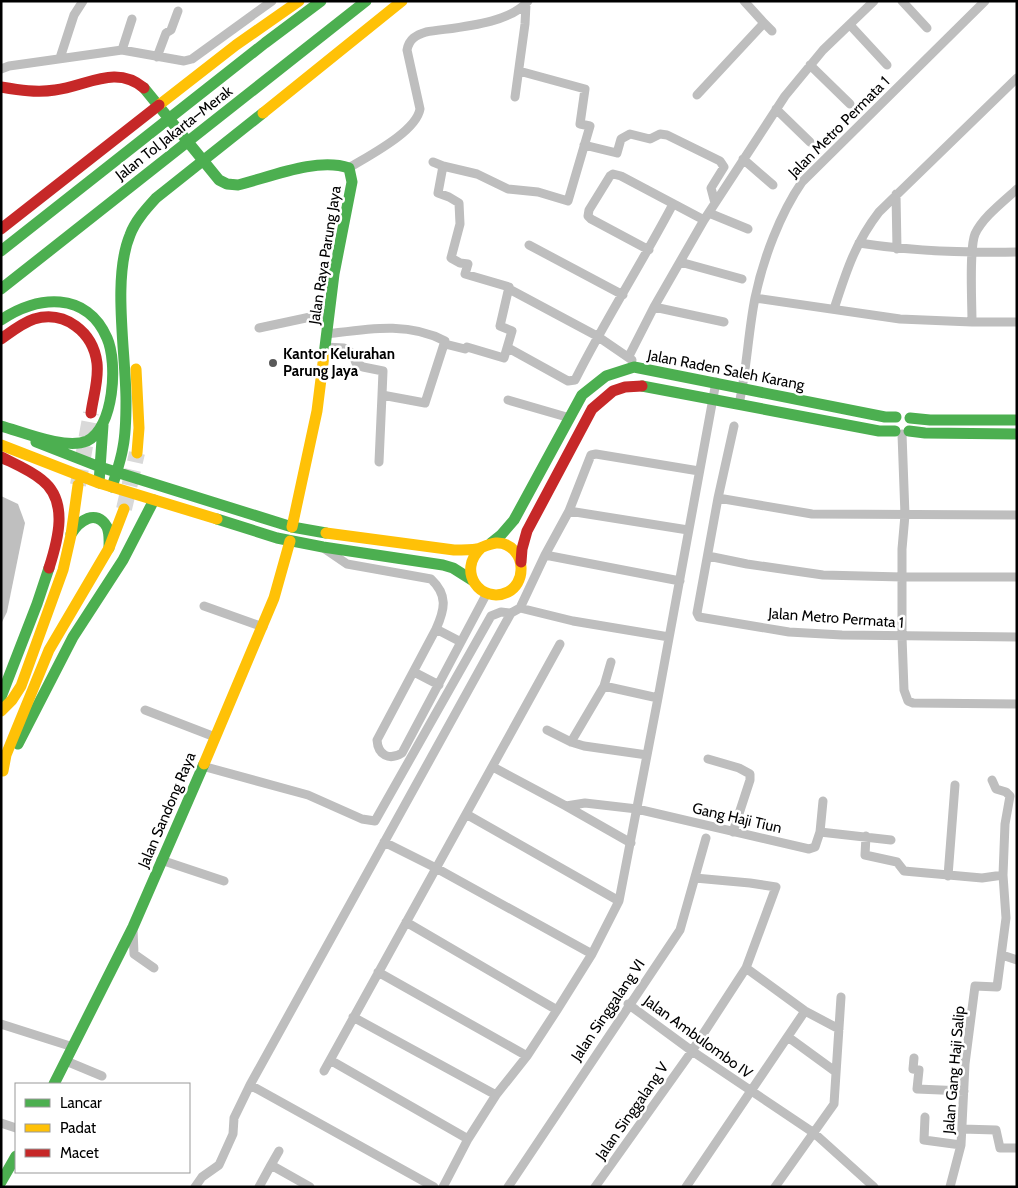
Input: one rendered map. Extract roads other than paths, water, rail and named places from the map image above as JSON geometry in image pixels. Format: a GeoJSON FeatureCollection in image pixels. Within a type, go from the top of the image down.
{"type":"FeatureCollection","features":[{"type":"Feature","properties":{"kind":"main road"},"geometry":{"type":"LineString","coordinates":[[1,229],[236,46],[299,1]]}},
{"type":"Feature","properties":{"kind":"main road","name":"Jalan Tol Jakarta–Merak"},"geometry":{"type":"LineString","coordinates":[[1,250],[321,1]]}},
{"type":"Feature","properties":{"kind":"main road","name":"Jalan Tol Jakarta–Merak"},"geometry":{"type":"LineString","coordinates":[[1,289],[366,1]]}},
{"type":"Feature","properties":{"kind":"main road"},"geometry":{"type":"LineString","coordinates":[[112,487],[125,431],[126,400],[121,288],[125,250],[130,234],[144,211],[156,198],[402,1]]}},
{"type":"Feature","properties":{"kind":"main road","name":"Jalan Raya Parung Jaya"},"geometry":{"type":"LineString","coordinates":[[1,87],[15,90],[47,91],[65,89],[100,78],[122,76],[132,78],[147,90],[219,180],[232,186],[312,167],[340,165],[350,168],[352,182],[334,274],[317,411],[292,527]]}},
{"type":"Feature","properties":{"kind":"main road"},"geometry":{"type":"LineString","coordinates":[[50,189],[193,99]]}},
{"type":"Feature","properties":{"kind":"main road"},"geometry":{"type":"LineString","coordinates":[[124,266],[132,288],[132,297]]}},
{"type":"Feature","properties":{"kind":"main road"},"geometry":{"type":"LineString","coordinates":[[1,320],[21,307],[34,302],[60,300],[73,304],[95,318],[102,328],[111,350],[112,364],[110,395],[103,425],[99,483]]}},
{"type":"Feature","properties":{"kind":"main road"},"geometry":{"type":"LineString","coordinates":[[1,338],[25,323],[47,316],[58,316],[78,326],[91,342],[98,365],[91,413]]}},
{"type":"Feature","properties":{"kind":"main road"},"geometry":{"type":"LineString","coordinates":[[135,353],[139,428],[137,453]]}},
{"type":"Feature","properties":{"kind":"main road","name":"Jalan Raden Saleh Karang"},"geometry":{"type":"LineString","coordinates":[[486,545],[501,536],[514,520],[582,395],[596,381],[619,370],[634,368],[716,382],[884,417],[896,417]]}},
{"type":"Feature","properties":{"kind":"main road","name":"Jalan Raden Saleh Karang"},"geometry":{"type":"LineString","coordinates":[[521,562],[527,530],[592,409],[604,396],[614,389],[626,386],[641,386],[879,431],[1017,434]]}},
{"type":"Feature","properties":{"kind":"main road"},"geometry":{"type":"LineString","coordinates":[[910,418],[912,425],[902,432],[893,424],[896,417],[903,415],[910,418],[930,420],[1017,420]]}},
{"type":"Feature","properties":{"kind":"main road"},"geometry":{"type":"LineString","coordinates":[[1,426],[54,440],[76,443],[94,437],[103,425]]}},
{"type":"Feature","properties":{"kind":"main road"},"geometry":{"type":"LineString","coordinates":[[1,426],[67,456],[292,527],[453,550],[504,544],[515,551],[521,562],[522,573],[518,584],[509,591],[498,595],[487,593],[476,586],[472,580],[453,568],[290,541],[99,483],[1,446]]}},
{"type":"Feature","properties":{"kind":"main road"},"geometry":{"type":"LineString","coordinates":[[1,457],[45,482],[56,498],[59,516],[54,546],[45,579],[1,696]]}},
{"type":"Feature","properties":{"kind":"main road"},"geometry":{"type":"LineString","coordinates":[[1,711],[12,700],[21,686],[61,577],[71,534],[78,485]]}},
{"type":"Feature","properties":{"kind":"main road"},"geometry":{"type":"LineString","coordinates":[[2,773],[73,637],[123,560],[154,500]]}},
{"type":"Feature","properties":{"kind":"main road"},"geometry":{"type":"LineString","coordinates":[[2,773],[6,755],[49,650],[109,548],[124,509]]}},
{"type":"Feature","properties":{"kind":"main road"},"geometry":{"type":"LineString","coordinates":[[71,534],[85,518],[96,518],[106,525],[109,548]]}},
{"type":"Feature","properties":{"kind":"main road","name":"Jalan Sandong Raya"},"geometry":{"type":"LineString","coordinates":[[55,1083],[133,927],[263,628],[274,598],[290,541]]}},
{"type":"Feature","properties":{"kind":"main road"},"geometry":{"type":"LineString","coordinates":[[472,580],[470,568],[473,556],[486,545]]}},
{"type":"Feature","properties":{"kind":"main road"},"geometry":{"type":"LineString","coordinates":[[1,1182],[15,1158]]}},
{"type":"Feature","properties":{"kind":"street"},"geometry":{"type":"LineString","coordinates":[[60,58],[74,16],[83,1]]}},
{"type":"Feature","properties":{"kind":"street"},"geometry":{"type":"LineString","coordinates":[[1,69],[9,66],[122,50],[184,62],[192,59],[261,6],[272,1]]}},
{"type":"Feature","properties":{"kind":"street"},"geometry":{"type":"LineString","coordinates":[[744,1],[772,31]]}},
{"type":"Feature","properties":{"kind":"street"},"geometry":{"type":"LineString","coordinates":[[629,356],[654,307],[706,216],[785,96],[822,50],[874,1]]}},
{"type":"Feature","properties":{"kind":"street"},"geometry":{"type":"LineString","coordinates":[[902,1],[927,28]]}},
{"type":"Feature","properties":{"kind":"street","name":"Jalan Metro Permata 1"},"geometry":{"type":"LineString","coordinates":[[739,404],[743,388],[755,298],[771,245],[790,198],[802,182],[985,1]]}},
{"type":"Feature","properties":{"kind":"street"},"geometry":{"type":"LineString","coordinates":[[515,97],[528,2]]}},
{"type":"Feature","properties":{"kind":"street"},"geometry":{"type":"LineString","coordinates":[[350,168],[392,141],[417,118],[420,109],[407,50],[410,40],[426,32],[501,19],[514,13],[528,2]]}},
{"type":"Feature","properties":{"kind":"street"},"geometry":{"type":"LineString","coordinates":[[157,57],[166,33],[171,30],[178,10]]}},
{"type":"Feature","properties":{"kind":"street"},"geometry":{"type":"LineString","coordinates":[[122,50],[132,19]]}},
{"type":"Feature","properties":{"kind":"street"},"geometry":{"type":"LineString","coordinates":[[697,96],[764,23]]}},
{"type":"Feature","properties":{"kind":"street"},"geometry":{"type":"LineString","coordinates":[[850,25],[887,65]]}},
{"type":"Feature","properties":{"kind":"street"},"geometry":{"type":"LineString","coordinates":[[810,65],[850,104]]}},
{"type":"Feature","properties":{"kind":"street"},"geometry":{"type":"LineString","coordinates":[[433,162],[477,174],[508,189],[538,192],[568,202],[590,126],[580,124],[585,89],[519,71]]}},
{"type":"Feature","properties":{"kind":"street"},"geometry":{"type":"LineString","coordinates":[[834,309],[852,256],[879,212],[1017,78]]}},
{"type":"Feature","properties":{"kind":"street"},"geometry":{"type":"LineString","coordinates":[[776,110],[810,142]]}},
{"type":"Feature","properties":{"kind":"street"},"geometry":{"type":"LineString","coordinates":[[584,145],[617,153],[621,139],[630,134],[650,139],[660,134],[667,135],[720,161],[724,167],[711,188],[715,203]]}},
{"type":"Feature","properties":{"kind":"street"},"geometry":{"type":"LineString","coordinates":[[743,159],[773,185]]}},
{"type":"Feature","properties":{"kind":"street"},"geometry":{"type":"LineString","coordinates":[[443,166],[438,192],[449,196],[459,203],[460,224],[451,258],[460,264],[468,264],[465,274],[508,287],[500,326],[512,331],[504,358],[467,347],[465,349],[445,344]]}},
{"type":"Feature","properties":{"kind":"street"},"geometry":{"type":"LineString","coordinates":[[649,250],[590,219],[588,216],[589,210],[610,176],[614,174],[673,204],[748,229]]}},
{"type":"Feature","properties":{"kind":"street"},"geometry":{"type":"LineString","coordinates":[[972,322],[975,235],[982,224],[1017,189]]}},
{"type":"Feature","properties":{"kind":"street"},"geometry":{"type":"LineString","coordinates":[[896,194],[897,249]]}},
{"type":"Feature","properties":{"kind":"street"},"geometry":{"type":"LineString","coordinates":[[510,349],[571,381],[574,380],[597,336],[649,250],[673,204]]}},
{"type":"Feature","properties":{"kind":"street"},"geometry":{"type":"LineString","coordinates":[[859,242],[897,249],[973,253],[1017,252]]}},
{"type":"Feature","properties":{"kind":"street"},"geometry":{"type":"LineString","coordinates":[[530,245],[623,295]]}},
{"type":"Feature","properties":{"kind":"street"},"geometry":{"type":"LineString","coordinates":[[680,262],[742,279]]}},
{"type":"Feature","properties":{"kind":"street"},"geometry":{"type":"LineString","coordinates":[[511,290],[597,336],[629,356],[633,361],[634,368]]}},
{"type":"Feature","properties":{"kind":"street"},"geometry":{"type":"LineString","coordinates":[[755,298],[900,319],[1017,322]]}},
{"type":"Feature","properties":{"kind":"street"},"geometry":{"type":"LineString","coordinates":[[654,307],[724,322]]}},
{"type":"Feature","properties":{"kind":"street"},"geometry":{"type":"LineString","coordinates":[[259,328],[329,313]]}},
{"type":"Feature","properties":{"kind":"street"},"geometry":{"type":"LineString","coordinates":[[327,334],[390,327],[431,334],[446,341],[425,403],[382,395]]}},
{"type":"Feature","properties":{"kind":"street"},"geometry":{"type":"LineString","coordinates":[[325,347],[344,348],[352,353],[356,362],[363,367],[384,371],[379,462]]}},
{"type":"Feature","properties":{"kind":"street"},"geometry":{"type":"LineString","coordinates":[[443,1187],[468,1139],[496,1095],[527,1056],[592,954],[619,900],[716,382]]}},
{"type":"Feature","properties":{"kind":"street"},"geometry":{"type":"LineString","coordinates":[[508,400],[570,418]]}},
{"type":"Feature","properties":{"kind":"street","name":"Jalan Metro Permata 1"},"geometry":{"type":"LineString","coordinates":[[734,426],[718,498],[697,613],[699,617],[788,632],[902,637],[1017,637]]}},
{"type":"Feature","properties":{"kind":"street"},"geometry":{"type":"LineString","coordinates":[[902,432],[905,515],[902,549],[902,637],[904,690],[908,701],[913,704],[1017,704]]}},
{"type":"Feature","properties":{"kind":"street"},"geometry":{"type":"LineString","coordinates":[[195,1187],[202,1177],[219,1165],[233,1134],[234,1118],[250,1085],[511,613],[520,608],[545,555],[569,511],[591,455],[624,458],[699,471]]}},
{"type":"Feature","properties":{"kind":"street"},"geometry":{"type":"LineString","coordinates":[[718,498],[812,514],[1017,515]]}},
{"type":"Feature","properties":{"kind":"street"},"geometry":{"type":"LineString","coordinates":[[569,511],[688,530]]}},
{"type":"Feature","properties":{"kind":"street"},"geometry":{"type":"LineString","coordinates":[[323,547],[347,564],[431,579],[439,587],[444,599],[442,615],[436,629],[377,740],[377,747],[382,754],[388,757],[396,757],[402,754],[487,593]]}},
{"type":"Feature","properties":{"kind":"street"},"geometry":{"type":"LineString","coordinates":[[545,555],[680,582]]}},
{"type":"Feature","properties":{"kind":"street"},"geometry":{"type":"LineString","coordinates":[[708,556],[747,564],[823,575],[1017,577]]}},
{"type":"Feature","properties":{"kind":"street"},"geometry":{"type":"LineString","coordinates":[[204,606],[263,628]]}},
{"type":"Feature","properties":{"kind":"street"},"geometry":{"type":"LineString","coordinates":[[520,608],[573,621],[669,636]]}},
{"type":"Feature","properties":{"kind":"street"},"geometry":{"type":"LineString","coordinates":[[202,766],[308,795],[362,819],[375,821],[491,616],[501,612],[511,613]]}},
{"type":"Feature","properties":{"kind":"street"},"geometry":{"type":"LineString","coordinates":[[436,629],[461,642]]}},
{"type":"Feature","properties":{"kind":"street"},"geometry":{"type":"LineString","coordinates":[[324,1070],[560,644]]}},
{"type":"Feature","properties":{"kind":"street"},"geometry":{"type":"LineString","coordinates":[[571,742],[604,686],[611,662]]}},
{"type":"Feature","properties":{"kind":"street"},"geometry":{"type":"LineString","coordinates":[[414,672],[438,684]]}},
{"type":"Feature","properties":{"kind":"street"},"geometry":{"type":"LineString","coordinates":[[604,686],[658,698]]}},
{"type":"Feature","properties":{"kind":"street"},"geometry":{"type":"LineString","coordinates":[[144,710],[215,737]]}},
{"type":"Feature","properties":{"kind":"street"},"geometry":{"type":"LineString","coordinates":[[547,730],[584,746],[647,755]]}},
{"type":"Feature","properties":{"kind":"street"},"geometry":{"type":"LineString","coordinates":[[708,759],[738,768],[750,774],[750,780],[733,832]]}},
{"type":"Feature","properties":{"kind":"street"},"geometry":{"type":"LineString","coordinates":[[493,767],[631,843]]}},
{"type":"Feature","properties":{"kind":"street","name":"Jalan Gang Haji Salip"},"geometry":{"type":"LineString","coordinates":[[950,1187],[961,1145],[965,1064],[975,986],[997,987],[1006,918],[1003,875],[1005,824],[1010,796],[1006,792],[996,789],[992,780]]}},
{"type":"Feature","properties":{"kind":"street"},"geometry":{"type":"LineString","coordinates":[[948,876],[955,785]]}},
{"type":"Feature","properties":{"kind":"street"},"geometry":{"type":"LineString","coordinates":[[823,801],[820,832],[891,840]]}},
{"type":"Feature","properties":{"kind":"street","name":"Gang Haji Tiun"},"geometry":{"type":"LineString","coordinates":[[566,806],[585,803],[637,809],[809,849],[815,847],[820,832]]}},
{"type":"Feature","properties":{"kind":"street"},"geometry":{"type":"LineString","coordinates":[[466,814],[619,900]]}},
{"type":"Feature","properties":{"kind":"street"},"geometry":{"type":"LineString","coordinates":[[866,836],[865,855],[897,862],[904,871],[982,878],[1003,875]]}},
{"type":"Feature","properties":{"kind":"street","name":"Jalan Singgalang VI"},"geometry":{"type":"LineString","coordinates":[[508,1187],[628,1004],[680,930],[706,838]]}},
{"type":"Feature","properties":{"kind":"street"},"geometry":{"type":"LineString","coordinates":[[384,842],[436,868],[592,954]]}},
{"type":"Feature","properties":{"kind":"street"},"geometry":{"type":"LineString","coordinates":[[161,860],[224,881]]}},
{"type":"Feature","properties":{"kind":"street","name":"Jalan Singgalang V"},"geometry":{"type":"LineString","coordinates":[[595,1187],[692,1051],[746,968],[776,887],[750,882],[695,878]]}},
{"type":"Feature","properties":{"kind":"street"},"geometry":{"type":"LineString","coordinates":[[406,922],[557,1010]]}},
{"type":"Feature","properties":{"kind":"street"},"geometry":{"type":"LineString","coordinates":[[133,927],[134,954],[154,968]]}},
{"type":"Feature","properties":{"kind":"street"},"geometry":{"type":"LineString","coordinates":[[1002,955],[1017,960]]}},
{"type":"Feature","properties":{"kind":"street"},"geometry":{"type":"LineString","coordinates":[[746,968],[805,1012],[839,1030]]}},
{"type":"Feature","properties":{"kind":"street"},"geometry":{"type":"LineString","coordinates":[[378,972],[527,1056]]}},
{"type":"Feature","properties":{"kind":"street"},"geometry":{"type":"LineString","coordinates":[[775,1187],[834,1104],[841,998]]}},
{"type":"Feature","properties":{"kind":"street","name":"Jalan Ambulombo IV"},"geometry":{"type":"LineString","coordinates":[[628,1004],[692,1051],[814,1134],[863,1183],[874,1187]]}},
{"type":"Feature","properties":{"kind":"street"},"geometry":{"type":"LineString","coordinates":[[686,1187],[805,1012]]}},
{"type":"Feature","properties":{"kind":"street"},"geometry":{"type":"LineString","coordinates":[[353,1017],[496,1095]]}},
{"type":"Feature","properties":{"kind":"street"},"geometry":{"type":"LineString","coordinates":[[1,1024],[73,1047]]}},
{"type":"Feature","properties":{"kind":"street"},"geometry":{"type":"LineString","coordinates":[[788,1037],[836,1072]]}},
{"type":"Feature","properties":{"kind":"street"},"geometry":{"type":"LineString","coordinates":[[914,1058],[913,1069],[919,1070],[917,1089],[964,1091]]}},
{"type":"Feature","properties":{"kind":"street"},"geometry":{"type":"LineString","coordinates":[[330,1060],[468,1139]]}},
{"type":"Feature","properties":{"kind":"street"},"geometry":{"type":"LineString","coordinates":[[66,1061],[102,1076]]}},
{"type":"Feature","properties":{"kind":"street"},"geometry":{"type":"LineString","coordinates":[[250,1085],[434,1187]]}},
{"type":"Feature","properties":{"kind":"street"},"geometry":{"type":"LineString","coordinates":[[925,1117],[924,1140],[961,1145]]}},
{"type":"Feature","properties":{"kind":"street"},"geometry":{"type":"LineString","coordinates":[[1,1123],[15,1128]]}},
{"type":"Feature","properties":{"kind":"street"},"geometry":{"type":"LineString","coordinates":[[962,1129],[996,1130],[1000,1148],[1017,1148]]}},
{"type":"Feature","properties":{"kind":"street"},"geometry":{"type":"LineString","coordinates":[[259,1187],[279,1151]]}},
{"type":"Feature","properties":{"kind":"street"},"geometry":{"type":"LineString","coordinates":[[271,1165],[310,1187]]}},
{"type":"Feature","properties":{"kind":"tunnel"},"geometry":{"type":"LineString","coordinates":[[78,485],[91,413]]}},
{"type":"Feature","properties":{"kind":"tunnel"},"geometry":{"type":"LineString","coordinates":[[124,509],[137,453]]}},
{"type":"Feature","properties":{"kind":"place","name":"Kantor Kelurahan Parung Jaya"},"geometry":{"type":"Point","coordinates":[273,363]}}]}
